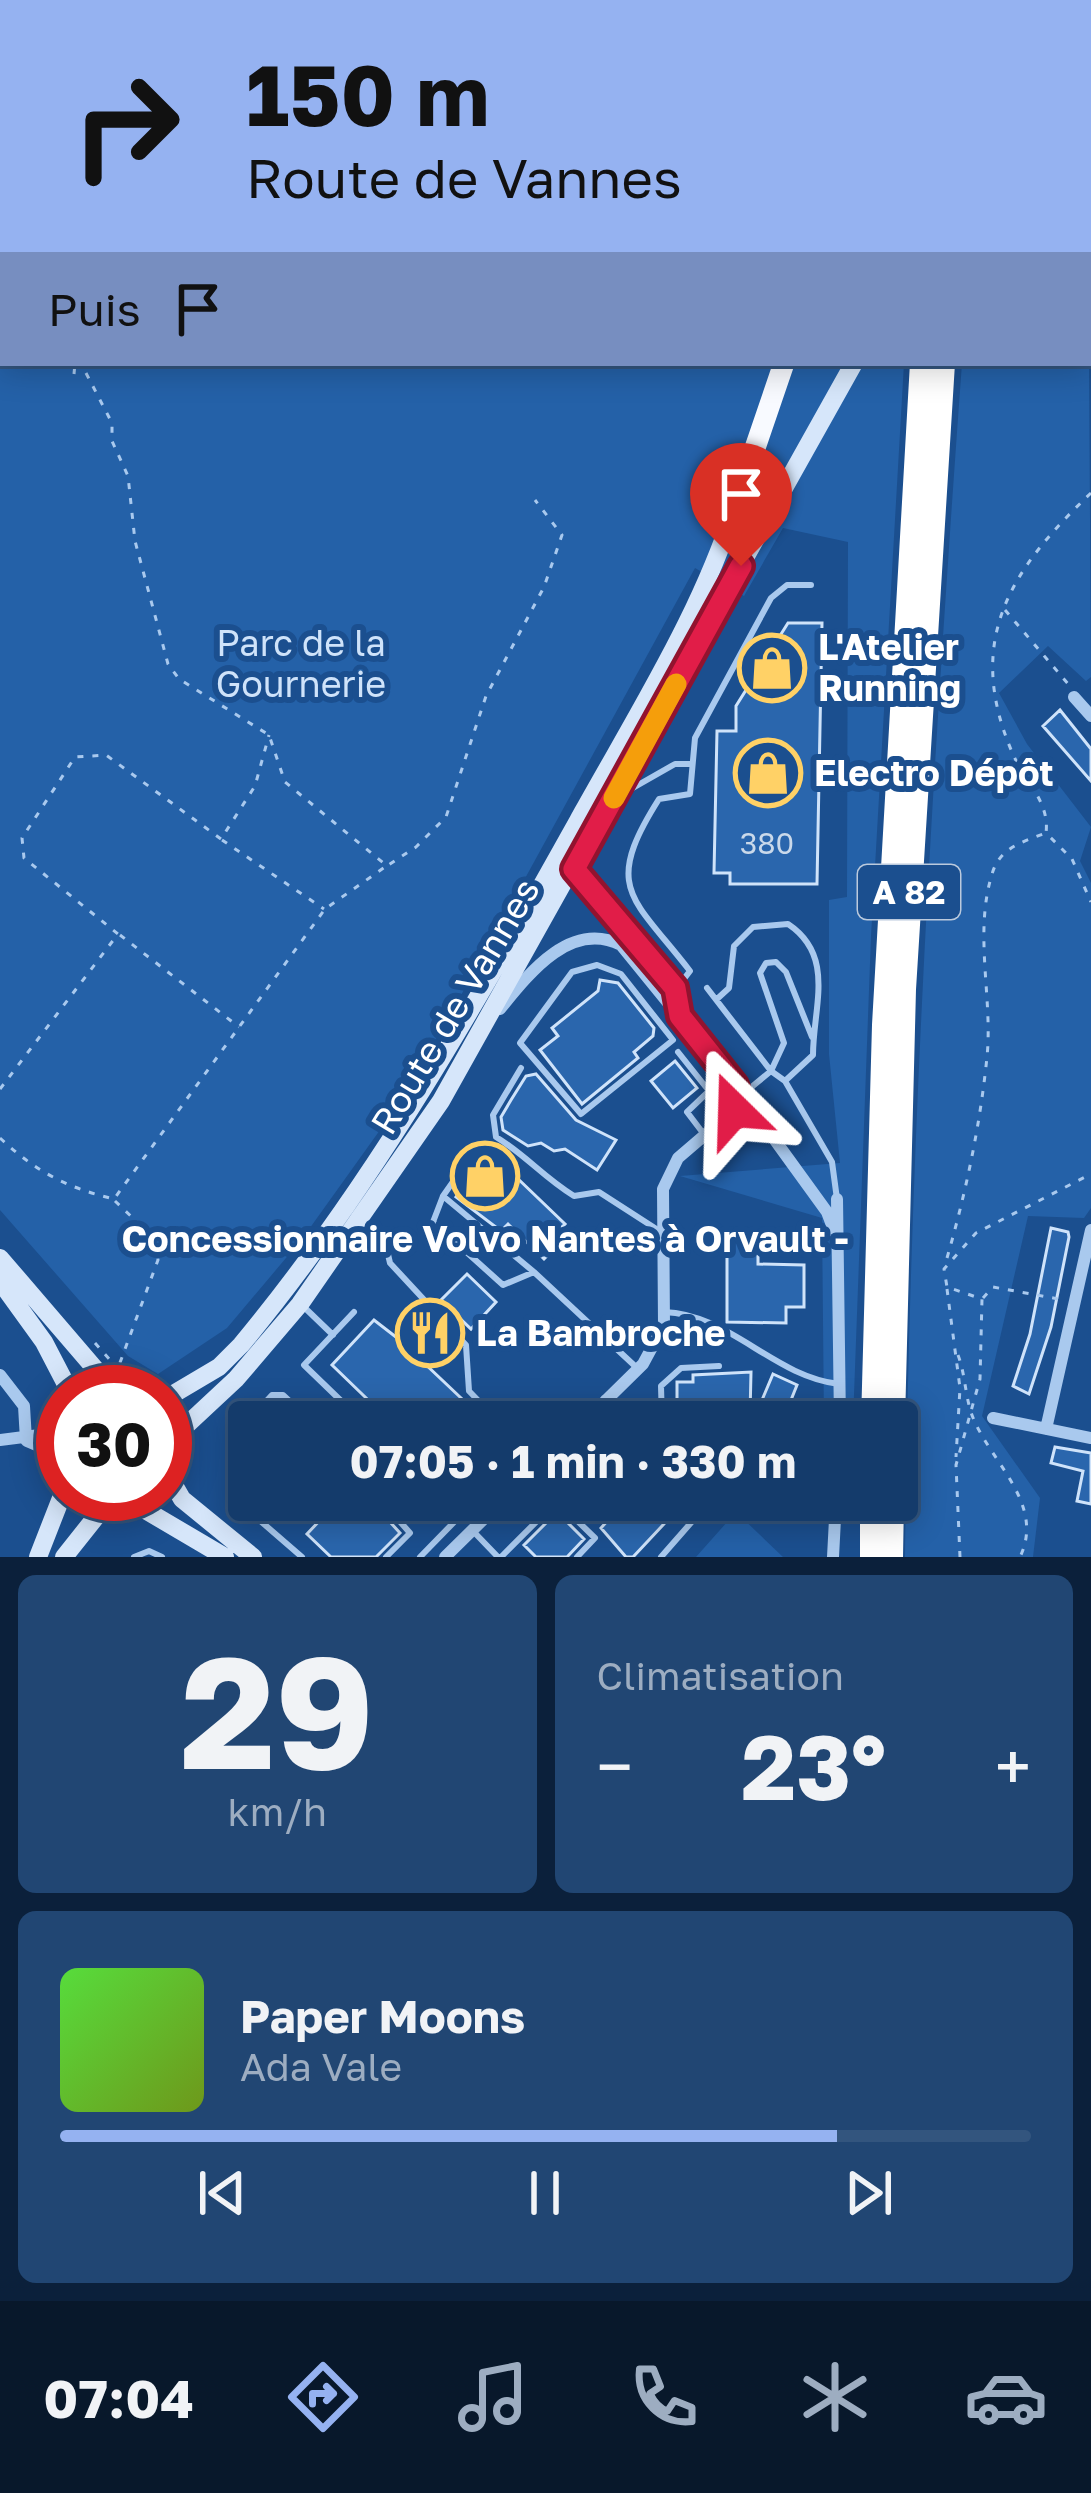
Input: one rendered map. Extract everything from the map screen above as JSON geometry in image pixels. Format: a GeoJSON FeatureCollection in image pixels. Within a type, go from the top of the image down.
{"type":"FeatureCollection","features":[{"type":"Feature","properties":{"kind":"highway"},"geometry":{"type":"LineString","coordinates":[[739,495],[779,366]]}},
{"type":"Feature","properties":{"kind":"highway","name":"A 82"},"geometry":{"type":"LineString","coordinates":[[874,1401],[884,1004],[922,366]]}},
{"type":"Feature","properties":{"kind":"highway","name":"A 82"},"geometry":{"type":"LineString","coordinates":[[893,1401],[907,945],[943,366]]}},
{"type":"Feature","properties":{"kind":"highway"},"geometry":{"type":"LineString","coordinates":[[872,1521],[872,1557]]}},
{"type":"Feature","properties":{"kind":"highway"},"geometry":{"type":"LineString","coordinates":[[891,1557],[892,1521]]}},
{"type":"Feature","properties":{"kind":"main road","name":"Route de Vannes"},"geometry":{"type":"LineString","coordinates":[[192,1420],[236,1378],[300,1304],[358,1225],[484,1029],[852,366]]}},
{"type":"Feature","properties":{"kind":"main road","name":"Route de Vannes"},"geometry":{"type":"LineString","coordinates":[[192,1383],[219,1366],[287,1289],[424,1090],[678,637],[739,495]]}},
{"type":"Feature","properties":{"kind":"main road"},"geometry":{"type":"LineString","coordinates":[[0,1258],[101,1365]]}},
{"type":"Feature","properties":{"kind":"main road"},"geometry":{"type":"LineString","coordinates":[[0,1281],[56,1365]]}},
{"type":"Feature","properties":{"kind":"main road"},"geometry":{"type":"LineString","coordinates":[[192,1507],[253,1557]]}},
{"type":"Feature","properties":{"kind":"main road"},"geometry":{"type":"LineString","coordinates":[[38,1557],[52,1521]]}},
{"type":"Feature","properties":{"kind":"main road"},"geometry":{"type":"LineString","coordinates":[[64,1557],[91,1521]]}},
{"type":"Feature","properties":{"kind":"main road"},"geometry":{"type":"LineString","coordinates":[[171,1521],[214,1554]]}},
{"type":"Feature","properties":{"kind":"street"},"geometry":{"type":"LineString","coordinates":[[1074,698],[1091,716]]}},
{"type":"Feature","properties":{"kind":"street"},"geometry":{"type":"LineString","coordinates":[[574,869],[674,990],[680,1016],[827,1212],[836,1236]]}},
{"type":"Feature","properties":{"kind":"street"},"geometry":{"type":"LineString","coordinates":[[484,1029],[548,960],[578,938],[592,935],[621,945],[674,990]]}},
{"type":"Feature","properties":{"kind":"street"},"geometry":{"type":"LineString","coordinates":[[606,1400],[658,1343],[664,1312],[668,1173],[734,1110],[739,1097]]}},
{"type":"Feature","properties":{"kind":"street"},"geometry":{"type":"LineString","coordinates":[[837,1199],[839,1401]]}},
{"type":"Feature","properties":{"kind":"street"},"geometry":{"type":"LineString","coordinates":[[1046,1429],[1091,1230]]}},
{"type":"Feature","properties":{"kind":"street"},"geometry":{"type":"LineString","coordinates":[[1074,1301],[1091,1303]]}},
{"type":"Feature","properties":{"kind":"street"},"geometry":{"type":"LineString","coordinates":[[0,1375],[24,1406],[26,1440]]}},
{"type":"Feature","properties":{"kind":"street"},"geometry":{"type":"LineString","coordinates":[[993,1418],[1091,1438]]}},
{"type":"Feature","properties":{"kind":"street"},"geometry":{"type":"LineString","coordinates":[[2,1444],[36,1438]]}},
{"type":"Feature","properties":{"kind":"street"},"geometry":{"type":"LineString","coordinates":[[26,1440],[36,1444]]}},
{"type":"Feature","properties":{"kind":"street"},"geometry":{"type":"LineString","coordinates":[[445,1557],[481,1521]]}},
{"type":"Feature","properties":{"kind":"street"},"geometry":{"type":"LineString","coordinates":[[833,1557],[835,1521]]}},
{"type":"Feature","properties":{"kind":"lane"},"geometry":{"type":"LineString","coordinates":[[650,1011],[690,971],[628,891],[626,862],[659,799],[690,794],[705,714],[771,598],[787,585],[811,585]]}},
{"type":"Feature","properties":{"kind":"lane"},"geometry":{"type":"LineString","coordinates":[[614,799],[675,764],[692,764]]}},
{"type":"Feature","properties":{"kind":"lane"},"geometry":{"type":"LineString","coordinates":[[717,999],[729,988],[734,946],[742,935],[753,927],[788,924],[802,934],[818,963],[813,1055],[785,1081]]}},
{"type":"Feature","properties":{"kind":"lane"},"geometry":{"type":"LineString","coordinates":[[739,1097],[771,1071],[784,1043],[762,985],[760,973],[766,964],[776,962],[786,972],[813,1041]]}},
{"type":"Feature","properties":{"kind":"lane"},"geometry":{"type":"LineString","coordinates":[[597,964],[621,974],[650,1011],[673,1040],[581,1114],[520,1043],[572,972],[584,966],[597,964]]}},
{"type":"Feature","properties":{"kind":"lane"},"geometry":{"type":"LineString","coordinates":[[707,988],[771,1071],[785,1081],[832,1162],[837,1199]]}},
{"type":"Feature","properties":{"kind":"lane"},"geometry":{"type":"LineString","coordinates":[[679,1052],[709,1091],[687,1112],[705,1136]]}},
{"type":"Feature","properties":{"kind":"lane"},"geometry":{"type":"LineString","coordinates":[[521,1068],[493,1115],[496,1137],[526,1155],[532,1170],[574,1196],[599,1192],[664,1234]]}},
{"type":"Feature","properties":{"kind":"lane"},"geometry":{"type":"LineString","coordinates":[[471,1156],[442,1196],[434,1222],[503,1286],[534,1272]]}},
{"type":"Feature","properties":{"kind":"lane"},"geometry":{"type":"LineString","coordinates":[[442,1196],[534,1272],[638,1369]]}},
{"type":"Feature","properties":{"kind":"lane"},"geometry":{"type":"LineString","coordinates":[[358,1225],[387,1250],[390,1263],[466,1345],[469,1391],[479,1401]]}},
{"type":"Feature","properties":{"kind":"lane"},"geometry":{"type":"LineString","coordinates":[[300,1304],[333,1335]]}},
{"type":"Feature","properties":{"kind":"lane"},"geometry":{"type":"LineString","coordinates":[[341,1401],[304,1365],[354,1312]]}},
{"type":"Feature","properties":{"kind":"lane"},"geometry":{"type":"LineString","coordinates":[[664,1312],[691,1315],[746,1341],[762,1357],[839,1384]]}},
{"type":"Feature","properties":{"kind":"lane"},"geometry":{"type":"LineString","coordinates":[[661,1401],[661,1386],[681,1368],[718,1366]]}},
{"type":"Feature","properties":{"kind":"lane"},"geometry":{"type":"LineString","coordinates":[[468,1521],[500,1557],[557,1501],[596,1538],[577,1557]]}},
{"type":"Feature","properties":{"kind":"lane"},"geometry":{"type":"LineString","coordinates":[[260,1521],[302,1557]]}},
{"type":"Feature","properties":{"kind":"lane"},"geometry":{"type":"LineString","coordinates":[[386,1557],[410,1533],[399,1521]]}},
{"type":"Feature","properties":{"kind":"lane"},"geometry":{"type":"LineString","coordinates":[[420,1557],[454,1521]]}},
{"type":"Feature","properties":{"kind":"lane"},"geometry":{"type":"LineString","coordinates":[[661,1557],[692,1521]]}},
{"type":"Feature","properties":{"kind":"lane"},"geometry":{"type":"LineString","coordinates":[[134,1557],[149,1551],[162,1557]]}},
{"type":"Feature","properties":{"kind":"path"},"geometry":{"type":"LineString","coordinates":[[74,374],[75,366]]}},
{"type":"Feature","properties":{"kind":"path"},"geometry":{"type":"LineString","coordinates":[[86,373],[112,423],[112,440],[128,476],[135,541],[168,664],[179,679],[269,735],[285,782],[387,866]]}},
{"type":"Feature","properties":{"kind":"path"},"geometry":{"type":"LineString","coordinates":[[1091,493],[1039,542],[1018,570],[993,638],[991,672],[1012,754],[1047,809],[1047,832],[1072,859],[1091,902]]}},
{"type":"Feature","properties":{"kind":"path"},"geometry":{"type":"LineString","coordinates":[[114,1199],[325,909],[416,847],[446,817],[485,696],[544,587],[562,535],[535,500]]}},
{"type":"Feature","properties":{"kind":"path"},"geometry":{"type":"LineString","coordinates":[[1004,610],[1068,683],[1074,698]]}},
{"type":"Feature","properties":{"kind":"path"},"geometry":{"type":"LineString","coordinates":[[221,839],[255,786],[269,735]]}},
{"type":"Feature","properties":{"kind":"path"},"geometry":{"type":"LineString","coordinates":[[238,1027],[24,858],[22,838],[75,758],[106,755],[325,909]]}},
{"type":"Feature","properties":{"kind":"path"},"geometry":{"type":"LineString","coordinates":[[1020,1557],[1029,1526],[1019,1496],[973,1418],[946,1312],[947,1260],[964,1210],[988,1054],[983,994],[993,872],[1002,853],[1047,832]]}},
{"type":"Feature","properties":{"kind":"path"},"geometry":{"type":"LineString","coordinates":[[0,1089],[118,934]]}},
{"type":"Feature","properties":{"kind":"path"},"geometry":{"type":"LineString","coordinates":[[0,1138],[32,1168],[76,1190],[114,1199],[124,1215],[155,1239],[158,1260],[123,1342],[119,1365]]}},
{"type":"Feature","properties":{"kind":"path"},"geometry":{"type":"LineString","coordinates":[[947,1260],[976,1233],[1091,1174]]}},
{"type":"Feature","properties":{"kind":"path"},"geometry":{"type":"LineString","coordinates":[[947,1287],[982,1299]]}},
{"type":"Feature","properties":{"kind":"path"},"geometry":{"type":"LineString","coordinates":[[956,1465],[973,1418],[984,1331],[982,1299],[993,1287],[1074,1301]]}},
{"type":"Feature","properties":{"kind":"path"},"geometry":{"type":"LineString","coordinates":[[958,1355],[960,1557]]}},
{"type":"Feature","properties":{"kind":"green space","name":"Parc de la Gournerie"},"geometry":{"type":"Polygon","coordinates":[[[0,366],[904,366],[871,936],[854,1401],[824,1401],[822,1218],[680,1176],[840,1163],[829,1054],[829,900],[847,897],[848,542],[783,528],[744,596],[695,568],[448,1019],[380,1130],[302,1239],[227,1328],[172,1365],[143,1365],[128,1356],[0,1210],[0,366]]]}},
{"type":"Feature","properties":{"kind":"green space"},"geometry":{"type":"Polygon","coordinates":[[[962,366],[1089,366],[1091,677],[1086,681],[1048,646],[999,693],[1027,744],[1091,827],[1080,861],[1091,883],[1091,1208],[1084,1218],[1028,1216],[982,1416],[1040,1498],[1033,1557],[905,1557],[906,1521],[918,1521],[918,1401],[909,1401],[924,960],[962,366]]]}},
{"type":"Feature","properties":{"kind":"green space"},"geometry":{"type":"Polygon","coordinates":[[[728,1521],[745,1521],[783,1557],[696,1557],[728,1521]]]}},
{"type":"Feature","properties":{"kind":"building"},"geometry":{"type":"Polygon","coordinates":[[[788,623],[822,623],[817,884],[730,884],[730,873],[714,873],[717,731],[736,731],[736,706],[788,623]]]}},
{"type":"Feature","properties":{"kind":"building"},"geometry":{"type":"Polygon","coordinates":[[[1060,710],[1091,749],[1091,781],[1043,726],[1060,710]]]}},
{"type":"Feature","properties":{"kind":"building"},"geometry":{"type":"Polygon","coordinates":[[[600,980],[618,983],[654,1028],[653,1036],[634,1052],[638,1058],[582,1104],[540,1050],[558,1036],[552,1028],[598,991],[600,980]]]}},
{"type":"Feature","properties":{"kind":"building"},"geometry":{"type":"Polygon","coordinates":[[[675,1061],[697,1088],[673,1108],[651,1081],[675,1061]]]}},
{"type":"Feature","properties":{"kind":"building"},"geometry":{"type":"Polygon","coordinates":[[[536,1074],[576,1120],[616,1140],[597,1170],[565,1149],[554,1151],[541,1143],[528,1146],[503,1130],[501,1117],[511,1100],[526,1076],[536,1074]]]}},
{"type":"Feature","properties":{"kind":"building"},"geometry":{"type":"Polygon","coordinates":[[[490,1152],[565,1224],[548,1241],[555,1248],[544,1259],[508,1224],[501,1231],[456,1197],[490,1152]]]}},
{"type":"Feature","properties":{"kind":"building"},"geometry":{"type":"Polygon","coordinates":[[[1051,1228],[1068,1232],[1069,1237],[1051,1327],[1029,1394],[1013,1386],[1030,1334],[1051,1228]]]}},
{"type":"Feature","properties":{"kind":"building"},"geometry":{"type":"Polygon","coordinates":[[[727,1230],[758,1230],[758,1264],[804,1265],[804,1307],[786,1307],[786,1323],[727,1322],[727,1230]]]}},
{"type":"Feature","properties":{"kind":"building"},"geometry":{"type":"Polygon","coordinates":[[[467,1274],[496,1302],[471,1329],[441,1300],[467,1274]]]}},
{"type":"Feature","properties":{"kind":"building"},"geometry":{"type":"Polygon","coordinates":[[[427,1314],[447,1336],[422,1361],[461,1398],[458,1401],[369,1401],[332,1365],[374,1320],[405,1344],[427,1314]]]}},
{"type":"Feature","properties":{"kind":"building"},"geometry":{"type":"Polygon","coordinates":[[[751,1372],[750,1401],[677,1401],[677,1382],[693,1382],[693,1375],[751,1372]]]}},
{"type":"Feature","properties":{"kind":"building"},"geometry":{"type":"Polygon","coordinates":[[[773,1374],[797,1385],[791,1401],[762,1400],[773,1374]]]}},
{"type":"Feature","properties":{"kind":"building"},"geometry":{"type":"Polygon","coordinates":[[[1055,1447],[1091,1453],[1091,1504],[1077,1501],[1083,1471],[1051,1463],[1055,1447]]]}},
{"type":"Feature","properties":{"kind":"building"},"geometry":{"type":"Polygon","coordinates":[[[319,1521],[389,1521],[400,1533],[376,1557],[331,1557],[307,1534],[319,1521]]]}},
{"type":"Feature","properties":{"kind":"building"},"geometry":{"type":"Polygon","coordinates":[[[548,1521],[566,1521],[584,1539],[567,1557],[536,1557],[524,1545],[548,1521]]]}},
{"type":"Feature","properties":{"kind":"building"},"geometry":{"type":"Polygon","coordinates":[[[607,1521],[667,1521],[633,1557],[626,1557],[601,1528],[607,1521]]]}},
{"type":"Feature","properties":{"kind":"slow traffic"},"geometry":{"type":"LineString","coordinates":[[614,798],[676,684]]}},
{"type":"Feature","properties":{"kind":"place","name":"L'Atelier Running"},"geometry":{"type":"Point","coordinates":[772,668]}},
{"type":"Feature","properties":{"kind":"place","name":"Electro Dépôt"},"geometry":{"type":"Point","coordinates":[768,773]}},
{"type":"Feature","properties":{"kind":"place","name":"Concessionnaire Volvo Nantes à Orvault -"},"geometry":{"type":"Point","coordinates":[485,1176]}},
{"type":"Feature","properties":{"kind":"place","name":"La Bambroche"},"geometry":{"type":"Point","coordinates":[430,1333]}},
{"type":"Feature","properties":{"kind":"route"},"geometry":{"type":"LineString","coordinates":[[734,1110],[739,1097],[735,1085],[680,1016],[675,988],[574,869],[741,566]]}}]}
